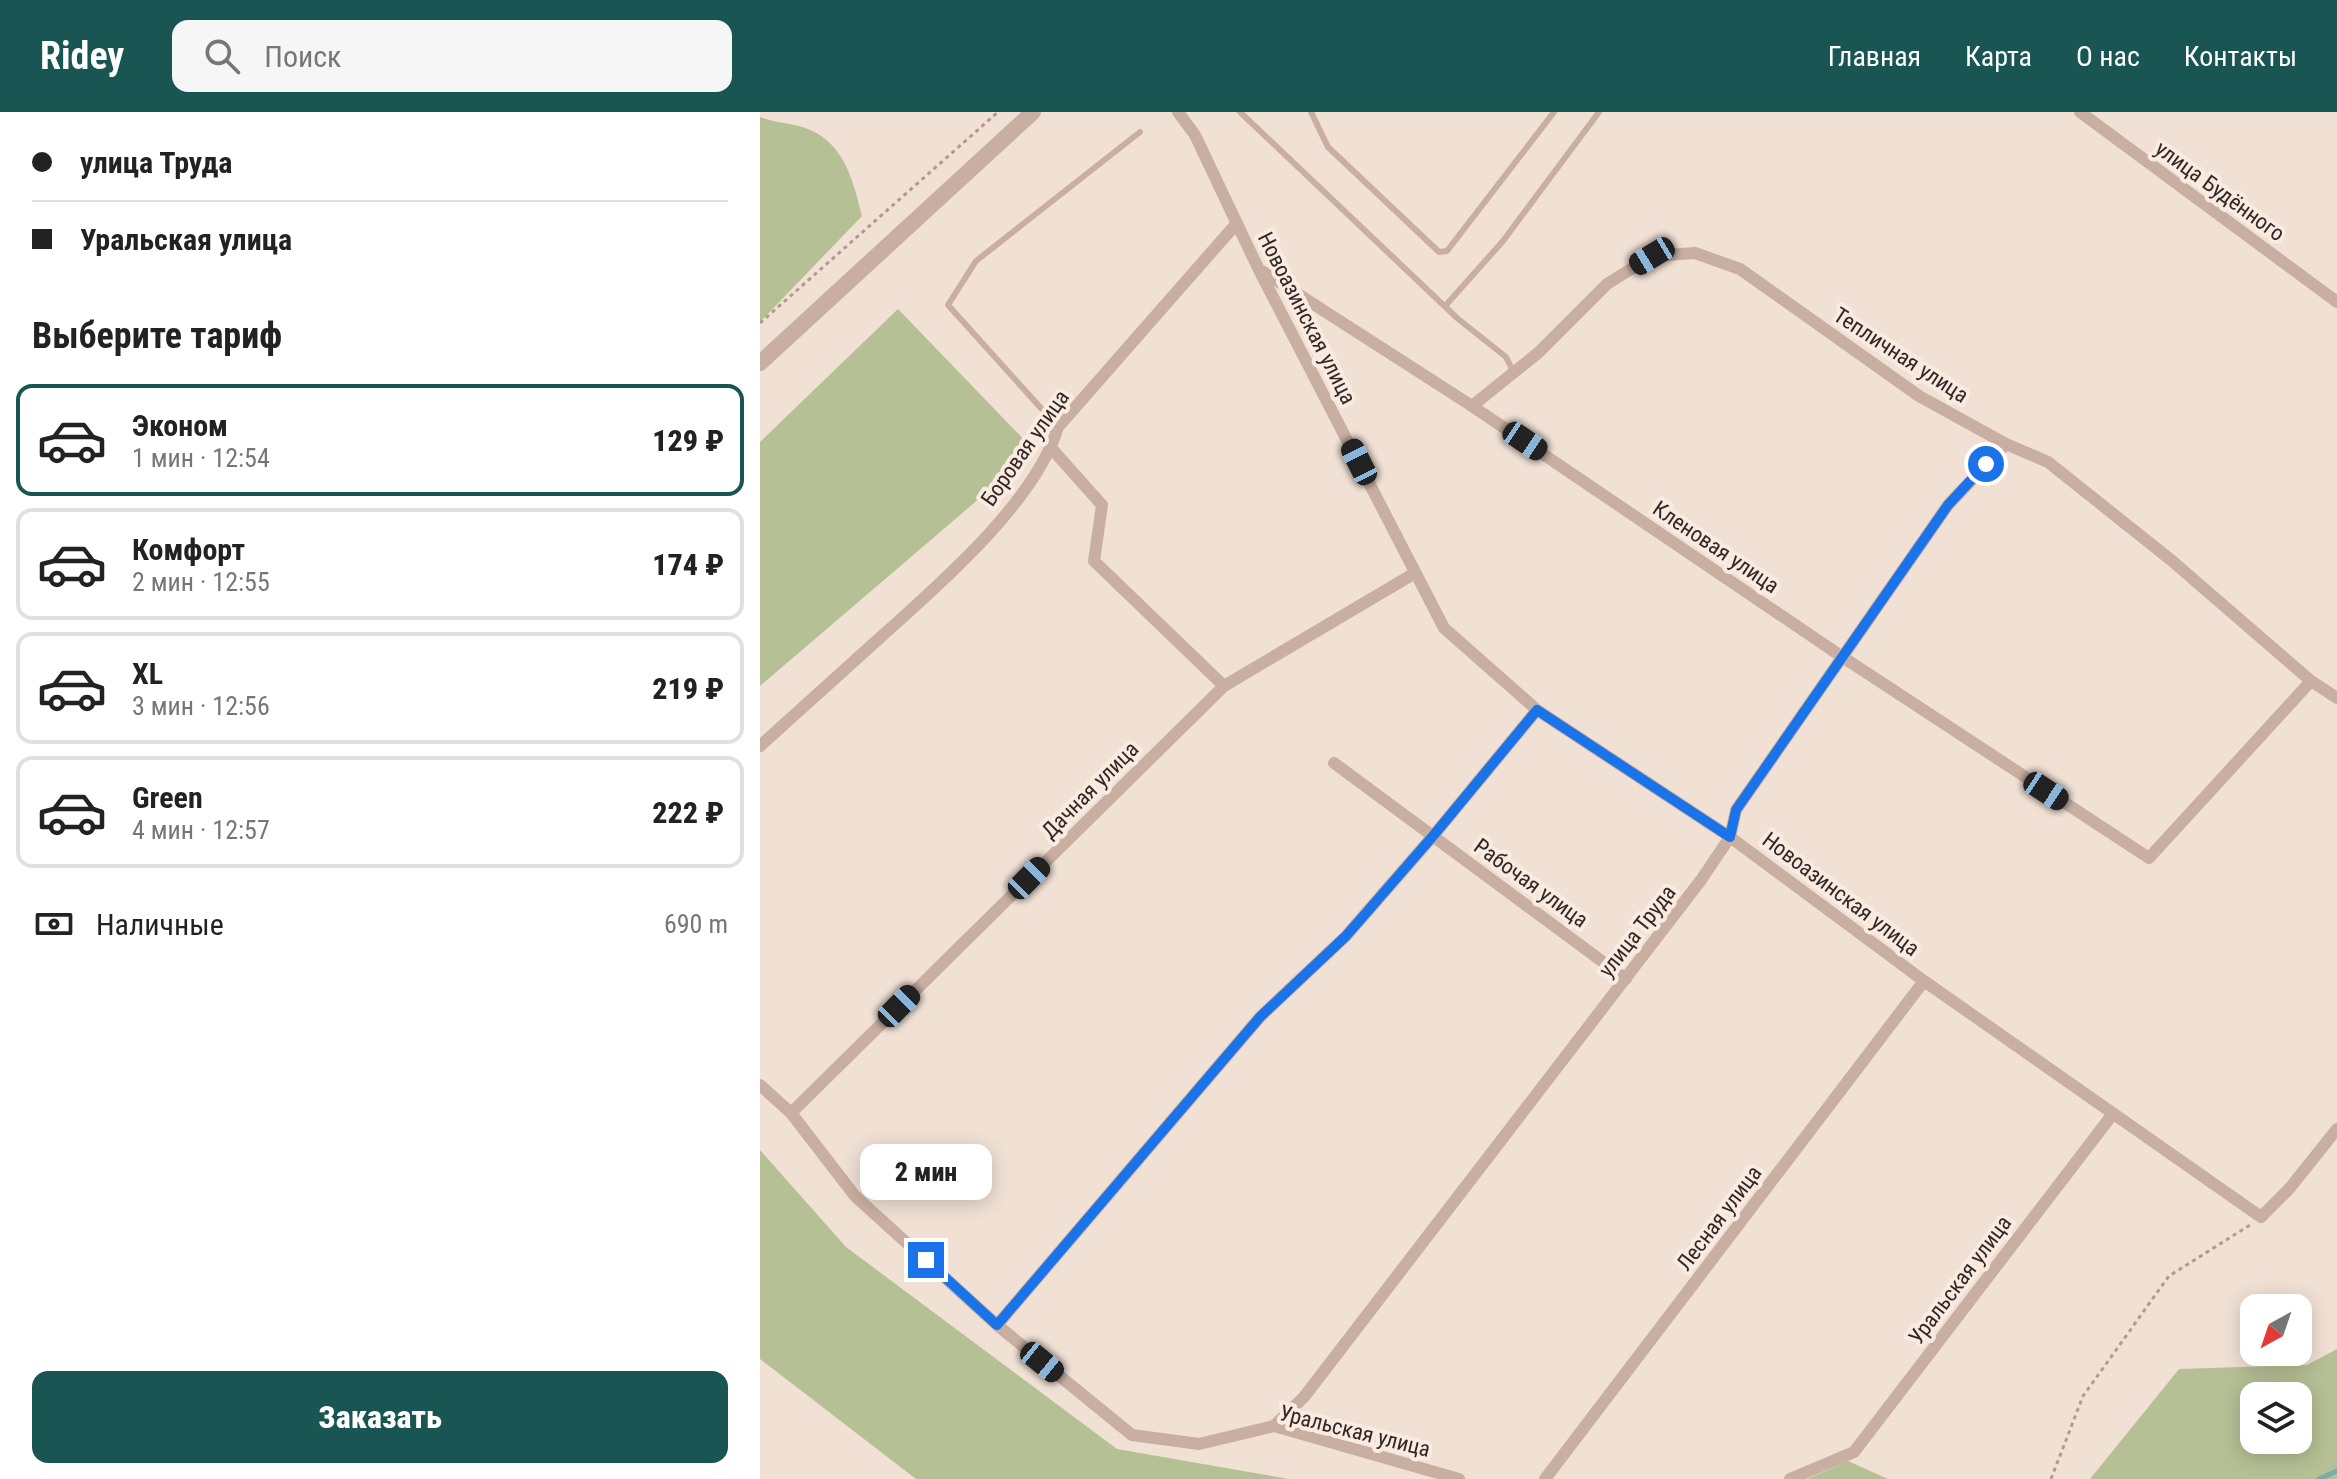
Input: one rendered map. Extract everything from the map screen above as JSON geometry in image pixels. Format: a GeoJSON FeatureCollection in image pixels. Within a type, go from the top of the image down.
{"type":"FeatureCollection","features":[{"type":"Feature","properties":{"kind":"street"},"geometry":{"type":"LineString","coordinates":[[760,363],[1033,112]]}},
{"type":"Feature","properties":{"kind":"street","name":"Новоазинская улица"},"geometry":{"type":"LineString","coordinates":[[1178,112],[1195,135],[1259,270],[1444,628],[1537,710],[1730,837],[1924,981],[2261,1217]]}},
{"type":"Feature","properties":{"kind":"street","name":"улица Будённого"},"geometry":{"type":"LineString","coordinates":[[2080,112],[2337,302]]}},
{"type":"Feature","properties":{"kind":"street","name":"Боровая улица"},"geometry":{"type":"LineString","coordinates":[[760,746],[948,577],[1016,502],[1052,449],[1058,427],[1237,223]]}},
{"type":"Feature","properties":{"kind":"street","name":"Тепличная улица"},"geometry":{"type":"LineString","coordinates":[[1472,406],[1538,353],[1607,284],[1652,256],[1695,253],[1740,269],[1919,396],[2006,444],[2048,462],[2171,560],[2311,681],[2337,698]]}},
{"type":"Feature","properties":{"kind":"street","name":"Кленовая улица"},"geometry":{"type":"LineString","coordinates":[[1259,270],[1472,406],[1841,656],[2149,858],[2311,681]]}},
{"type":"Feature","properties":{"kind":"street","name":"улица Труда"},"geometry":{"type":"LineString","coordinates":[[1274,1426],[1304,1397],[1701,880],[1730,837],[1736,810],[1841,656],[1948,505],[2006,444]]}},
{"type":"Feature","properties":{"kind":"street"},"geometry":{"type":"LineString","coordinates":[[1052,449],[1102,505],[1094,561],[1224,686]]}},
{"type":"Feature","properties":{"kind":"street","name":"Дачная улица"},"geometry":{"type":"LineString","coordinates":[[791,1113],[1224,686],[1415,573]]}},
{"type":"Feature","properties":{"kind":"street"},"geometry":{"type":"LineString","coordinates":[[997,1325],[1260,1017],[1346,936],[1537,710]]}},
{"type":"Feature","properties":{"kind":"street","name":"Рабочая улица"},"geometry":{"type":"LineString","coordinates":[[1334,763],[1626,979]]}},
{"type":"Feature","properties":{"kind":"street","name":"Лесная улица"},"geometry":{"type":"LineString","coordinates":[[1545,1479],[1924,981]]}},
{"type":"Feature","properties":{"kind":"street","name":"Уральская улица"},"geometry":{"type":"LineString","coordinates":[[760,1085],[791,1113],[855,1196],[997,1325],[1132,1435],[1199,1444],[1274,1426],[1459,1479]]}},
{"type":"Feature","properties":{"kind":"street","name":"Уральская улица"},"geometry":{"type":"LineString","coordinates":[[1790,1479],[1854,1452],[2112,1115]]}},
{"type":"Feature","properties":{"kind":"street"},"geometry":{"type":"LineString","coordinates":[[2261,1217],[2289,1189],[2337,1129]]}},
{"type":"Feature","properties":{"kind":"lane"},"geometry":{"type":"LineString","coordinates":[[1240,112],[1474,332],[1506,357],[1514,373]]}},
{"type":"Feature","properties":{"kind":"lane"},"geometry":{"type":"LineString","coordinates":[[1311,112],[1328,147],[1439,252],[1447,251],[1554,112]]}},
{"type":"Feature","properties":{"kind":"lane"},"geometry":{"type":"LineString","coordinates":[[1446,305],[1503,241],[1599,112]]}},
{"type":"Feature","properties":{"kind":"lane"},"geometry":{"type":"LineString","coordinates":[[1058,427],[948,305],[976,261],[1140,132]]}},
{"type":"Feature","properties":{"kind":"path"},"geometry":{"type":"LineString","coordinates":[[760,323],[998,112]]}},
{"type":"Feature","properties":{"kind":"path"},"geometry":{"type":"LineString","coordinates":[[2051,1479],[2083,1396],[2169,1276],[2261,1217]]}},
{"type":"Feature","properties":{"kind":"green space"},"geometry":{"type":"Polygon","coordinates":[[[760,117],[808,129],[831,144],[846,165],[862,216],[760,322],[760,117]]]}},
{"type":"Feature","properties":{"kind":"green space"},"geometry":{"type":"Polygon","coordinates":[[[898,309],[1035,451],[760,686],[760,442],[898,309]]]}},
{"type":"Feature","properties":{"kind":"green space"},"geometry":{"type":"Polygon","coordinates":[[[760,1150],[846,1247],[1117,1449],[1289,1479],[916,1479],[760,1359],[760,1150]]]}},
{"type":"Feature","properties":{"kind":"green space"},"geometry":{"type":"Polygon","coordinates":[[[2337,1349],[2337,1479],[2090,1479],[2179,1369],[2312,1366],[2312,1362],[2337,1349]]]}},
{"type":"Feature","properties":{"kind":"green space"},"geometry":{"type":"Polygon","coordinates":[[[1848,1461],[1888,1479],[1807,1479],[1848,1461]]]}},
{"type":"Feature","properties":{"kind":"waterway"},"geometry":{"type":"LineString","coordinates":[[2319,1479],[2337,1471]]}},
{"type":"Feature","properties":{"kind":"route"},"geometry":{"type":"LineString","coordinates":[[926,1260],[997,1325],[1260,1017],[1346,936],[1537,710],[1730,837],[1736,810],[1841,656],[1948,505],[1986,464]]}}]}
